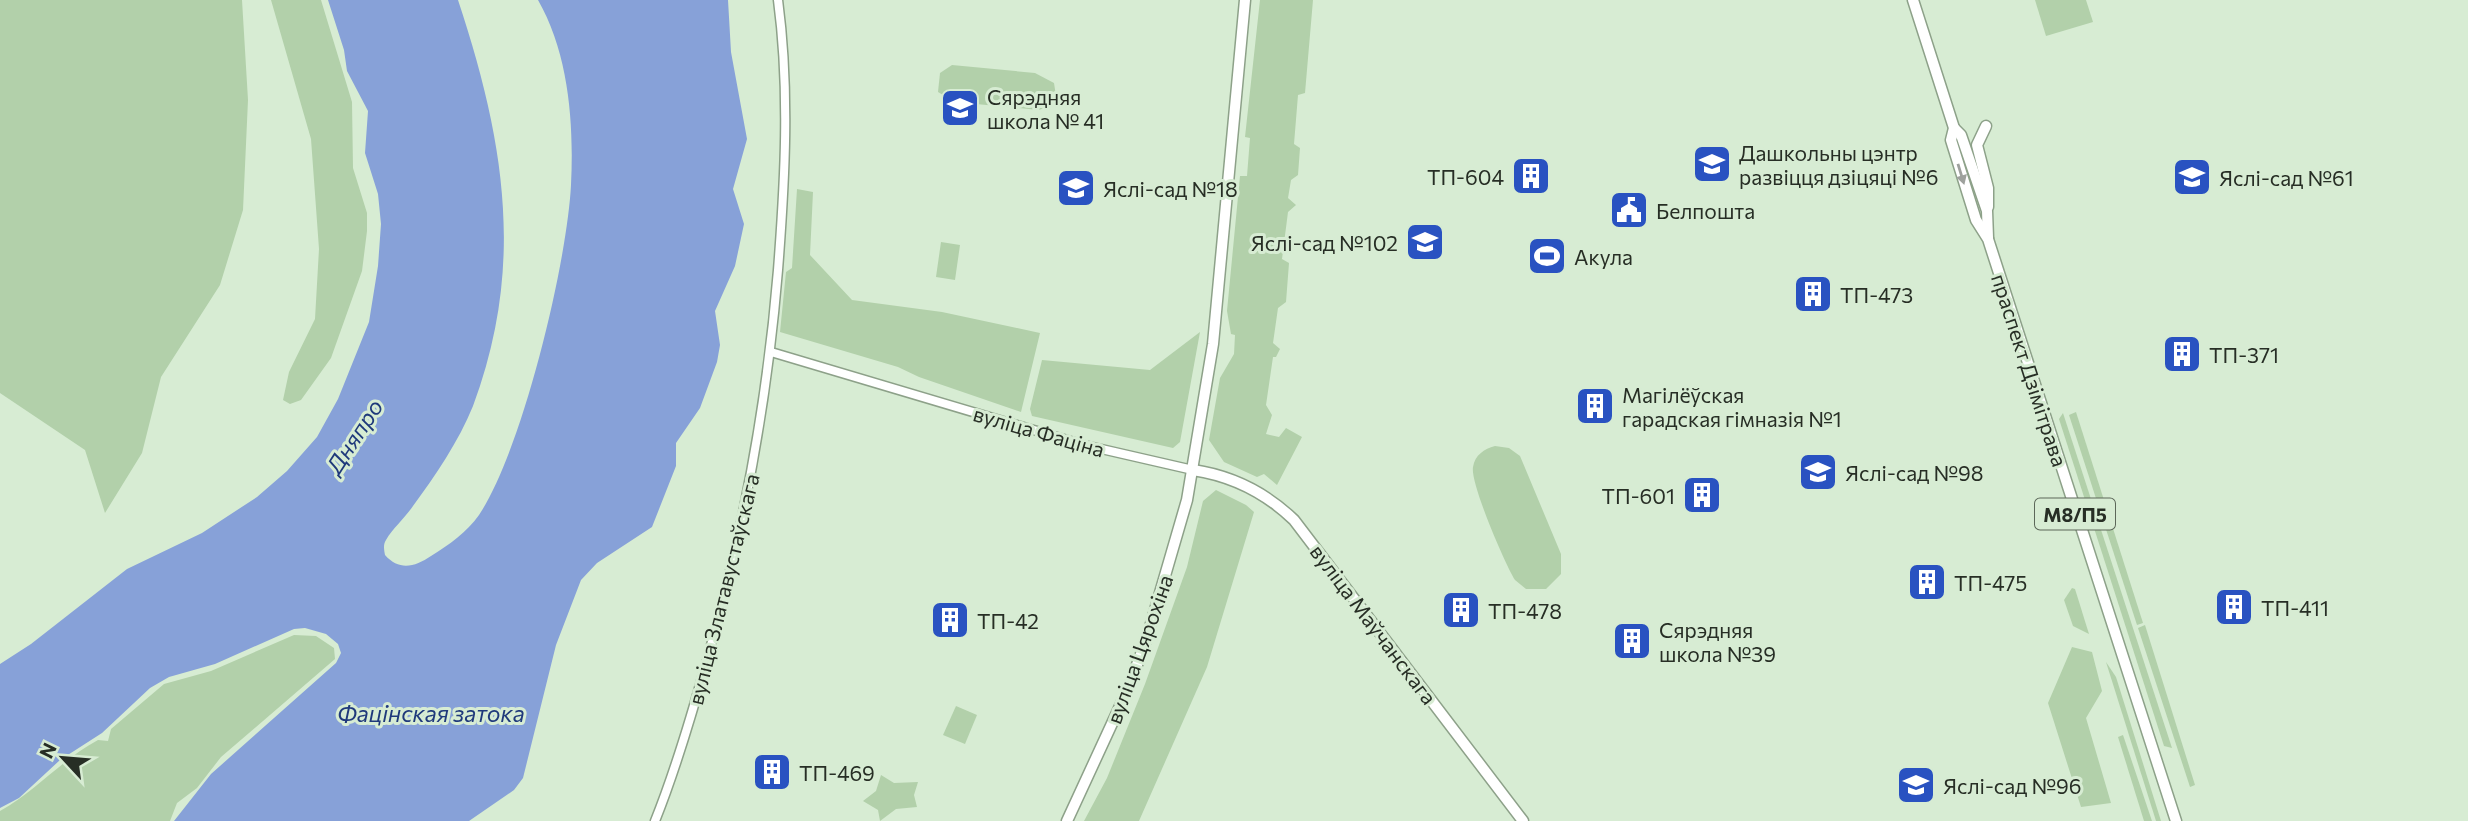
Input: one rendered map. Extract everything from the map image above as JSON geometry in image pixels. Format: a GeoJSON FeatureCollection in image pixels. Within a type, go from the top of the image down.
{"type":"FeatureCollection","features":[{"type":"Feature","properties":{"kind":"main road"},"geometry":{"type":"LineString","coordinates":[[1193,470],[1213,344],[1245,0]]}},
{"type":"Feature","properties":{"kind":"main road","name":"праспект Дзімітрава"},"geometry":{"type":"LineString","coordinates":[[1913,0],[1954,128],[1951,140],[1972,208],[1989,239],[2176,821]]}},
{"type":"Feature","properties":{"kind":"main road"},"geometry":{"type":"LineString","coordinates":[[1986,126],[1977,145],[1988,188],[1989,239]]}},
{"type":"Feature","properties":{"kind":"main road"},"geometry":{"type":"LineString","coordinates":[[1954,128],[1961,135],[1987,211]]}},
{"type":"Feature","properties":{"kind":"main road","name":"вуліца Цярохіна"},"geometry":{"type":"LineString","coordinates":[[1067,821],[1127,691],[1146,641],[1193,470]]}},
{"type":"Feature","properties":{"kind":"main road","name":"вуліца Маўчанскага"},"geometry":{"type":"LineString","coordinates":[[1193,470],[1223,475],[1241,483],[1267,496],[1294,520],[1523,821]]}},
{"type":"Feature","properties":{"kind":"street"},"geometry":{"type":"LineString","coordinates":[[771,352],[786,143],[778,0]]}},
{"type":"Feature","properties":{"kind":"street","name":"вуліца Фаціна"},"geometry":{"type":"LineString","coordinates":[[771,352],[1084,445],[1193,470]]}},
{"type":"Feature","properties":{"kind":"street","name":"вуліца Златавустаўскага"},"geometry":{"type":"LineString","coordinates":[[655,821],[698,692],[735,559],[755,465],[771,352]]}},
{"type":"Feature","properties":{"kind":"green space"},"geometry":{"type":"Polygon","coordinates":[[[0,0],[242,0],[248,100],[243,210],[220,285],[161,377],[142,453],[105,513],[85,450],[0,393],[0,0]]]}},
{"type":"Feature","properties":{"kind":"green space"},"geometry":{"type":"Polygon","coordinates":[[[271,0],[321,0],[352,102],[353,168],[367,213],[362,271],[331,358],[301,400],[290,404],[283,400],[289,372],[315,319],[319,249],[311,139],[271,0]]]}},
{"type":"Feature","properties":{"kind":"green space"},"geometry":{"type":"Polygon","coordinates":[[[1260,0],[1313,0],[1305,93],[1298,95],[1294,144],[1300,148],[1298,175],[1291,180],[1288,198],[1296,205],[1288,212],[1282,259],[1289,263],[1286,302],[1278,308],[1273,343],[1280,349],[1276,357],[1273,357],[1266,405],[1272,415],[1266,434],[1279,437],[1286,428],[1302,437],[1277,485],[1264,474],[1257,477],[1224,462],[1209,440],[1220,378],[1234,354],[1235,335],[1231,334],[1227,311],[1240,176],[1247,176],[1250,138],[1245,137],[1260,0]]]}},
{"type":"Feature","properties":{"kind":"green space"},"geometry":{"type":"Polygon","coordinates":[[[2035,0],[2086,0],[2093,22],[2046,36],[2035,0]]]}},
{"type":"Feature","properties":{"kind":"green space"},"geometry":{"type":"Polygon","coordinates":[[[952,65],[1035,73],[1054,83],[1056,96],[1046,107],[1039,110],[955,102],[938,92],[940,73],[952,65]]]}},
{"type":"Feature","properties":{"kind":"green space"},"geometry":{"type":"Polygon","coordinates":[[[797,189],[813,192],[810,255],[852,300],[942,312],[1040,333],[1021,412],[919,377],[898,367],[780,332],[786,272],[792,268],[797,189]]]}},
{"type":"Feature","properties":{"kind":"green space"},"geometry":{"type":"Polygon","coordinates":[[[941,242],[960,245],[955,280],[936,277],[941,242]]]}},
{"type":"Feature","properties":{"kind":"green space"},"geometry":{"type":"Polygon","coordinates":[[[1200,332],[1180,442],[1173,448],[1032,416],[1030,409],[1042,360],[1150,370],[1200,332]]]}},
{"type":"Feature","properties":{"kind":"green space"},"geometry":{"type":"Polygon","coordinates":[[[2076,412],[2143,623],[2137,625],[2069,415],[2076,412]]]}},
{"type":"Feature","properties":{"kind":"green space"},"geometry":{"type":"Polygon","coordinates":[[[2063,413],[2172,748],[2164,746],[2059,419],[2063,413]]]}},
{"type":"Feature","properties":{"kind":"green space"},"geometry":{"type":"Polygon","coordinates":[[[1495,446],[1509,448],[1520,456],[1561,554],[1561,574],[1546,589],[1526,589],[1515,580],[1482,506],[1473,467],[1481,453],[1495,446]]]}},
{"type":"Feature","properties":{"kind":"green space"},"geometry":{"type":"Polygon","coordinates":[[[1216,490],[1254,512],[1207,667],[1139,821],[1084,821],[1107,778],[1145,684],[1187,567],[1203,501],[1216,490]]]}},
{"type":"Feature","properties":{"kind":"green space"},"geometry":{"type":"Polygon","coordinates":[[[2072,588],[2075,589],[2089,634],[2073,626],[2064,600],[2072,588]]]}},
{"type":"Feature","properties":{"kind":"green space"},"geometry":{"type":"Polygon","coordinates":[[[2145,625],[2195,785],[2190,787],[2138,628],[2145,625]]]}},
{"type":"Feature","properties":{"kind":"green space"},"geometry":{"type":"Polygon","coordinates":[[[294,635],[316,636],[334,648],[335,659],[221,757],[197,788],[177,803],[170,821],[0,821],[0,811],[72,757],[98,740],[108,741],[111,729],[164,684],[211,671],[294,635]]]}},
{"type":"Feature","properties":{"kind":"green space"},"geometry":{"type":"Polygon","coordinates":[[[2072,647],[2092,652],[2102,691],[2086,718],[2111,803],[2081,807],[2048,703],[2072,647]]]}},
{"type":"Feature","properties":{"kind":"green space"},"geometry":{"type":"Polygon","coordinates":[[[2106,662],[2116,677],[2161,821],[2156,821],[2106,662]]]}},
{"type":"Feature","properties":{"kind":"green space"},"geometry":{"type":"Polygon","coordinates":[[[956,706],[977,715],[965,744],[943,735],[956,706]]]}},
{"type":"Feature","properties":{"kind":"green space"},"geometry":{"type":"Polygon","coordinates":[[[2123,735],[2152,821],[2144,821],[2118,737],[2123,735]]]}},
{"type":"Feature","properties":{"kind":"green space"},"geometry":{"type":"Polygon","coordinates":[[[881,775],[894,783],[918,782],[914,795],[917,807],[896,809],[880,821],[878,810],[863,801],[876,791],[881,775]]]}},
{"type":"Feature","properties":{"kind":"water"},"geometry":{"type":"Polygon","coordinates":[[[328,0],[458,0],[487,102],[497,152],[503,202],[504,252],[499,302],[489,353],[473,406],[454,445],[385,542],[385,555],[396,563],[407,566],[425,560],[444,547],[463,533],[479,515],[511,448],[540,356],[568,219],[571,138],[563,66],[557,43],[538,0],[728,0],[731,52],[747,139],[733,189],[744,224],[735,266],[715,311],[720,345],[717,362],[700,408],[676,443],[676,466],[652,527],[597,563],[581,580],[556,645],[523,778],[514,790],[469,821],[174,821],[211,774],[336,663],[341,653],[338,644],[326,634],[305,628],[294,629],[215,664],[169,677],[150,688],[102,733],[60,760],[19,798],[0,808],[0,664],[31,644],[127,569],[202,533],[257,497],[287,471],[317,437],[338,399],[369,322],[378,266],[381,224],[378,194],[365,153],[368,111],[347,71],[344,50],[328,0]]]}},
{"type":"Feature","properties":{"kind":"place","name":"Сярэдняя школа № 41"},"geometry":{"type":"Point","coordinates":[960,108]}},
{"type":"Feature","properties":{"kind":"place","name":"Дашкольны цэнтр развіцця дзіцяці №6"},"geometry":{"type":"Point","coordinates":[1712,164]}},
{"type":"Feature","properties":{"kind":"place","name":"ТП-604"},"geometry":{"type":"Point","coordinates":[1531,176]}},
{"type":"Feature","properties":{"kind":"place","name":"Яслі-сад №61"},"geometry":{"type":"Point","coordinates":[2192,177]}},
{"type":"Feature","properties":{"kind":"place","name":"Яслі-сад №18"},"geometry":{"type":"Point","coordinates":[1076,188]}},
{"type":"Feature","properties":{"kind":"place","name":"Белпошта"},"geometry":{"type":"Point","coordinates":[1629,210]}},
{"type":"Feature","properties":{"kind":"place","name":"Яслі-сад №102"},"geometry":{"type":"Point","coordinates":[1425,242]}},
{"type":"Feature","properties":{"kind":"place","name":"Акула"},"geometry":{"type":"Point","coordinates":[1547,256]}},
{"type":"Feature","properties":{"kind":"place","name":"ТП-473"},"geometry":{"type":"Point","coordinates":[1813,294]}},
{"type":"Feature","properties":{"kind":"place","name":"ТП-371"},"geometry":{"type":"Point","coordinates":[2182,354]}},
{"type":"Feature","properties":{"kind":"place","name":"Магілёўская гарадская гімназія №1"},"geometry":{"type":"Point","coordinates":[1595,406]}},
{"type":"Feature","properties":{"kind":"place","name":"Яслі-сад №98"},"geometry":{"type":"Point","coordinates":[1818,472]}},
{"type":"Feature","properties":{"kind":"place","name":"ТП-601"},"geometry":{"type":"Point","coordinates":[1702,495]}},
{"type":"Feature","properties":{"kind":"place","name":"ТП-475"},"geometry":{"type":"Point","coordinates":[1927,582]}},
{"type":"Feature","properties":{"kind":"place","name":"ТП-411"},"geometry":{"type":"Point","coordinates":[2234,607]}},
{"type":"Feature","properties":{"kind":"place","name":"ТП-478"},"geometry":{"type":"Point","coordinates":[1461,610]}},
{"type":"Feature","properties":{"kind":"place","name":"ТП-42"},"geometry":{"type":"Point","coordinates":[950,620]}},
{"type":"Feature","properties":{"kind":"place","name":"Сярэдняя школа №39"},"geometry":{"type":"Point","coordinates":[1632,641]}},
{"type":"Feature","properties":{"kind":"place","name":"ТП-469"},"geometry":{"type":"Point","coordinates":[772,772]}},
{"type":"Feature","properties":{"kind":"place","name":"Яслі-сад №96"},"geometry":{"type":"Point","coordinates":[1916,785]}},
{"type":"Feature","properties":{"kind":"water label","name":"Дняпро"},"geometry":{"type":"Point","coordinates":[354,436]}},
{"type":"Feature","properties":{"kind":"water label","name":"Фацінская затока"},"geometry":{"type":"Point","coordinates":[431,713]}}]}
